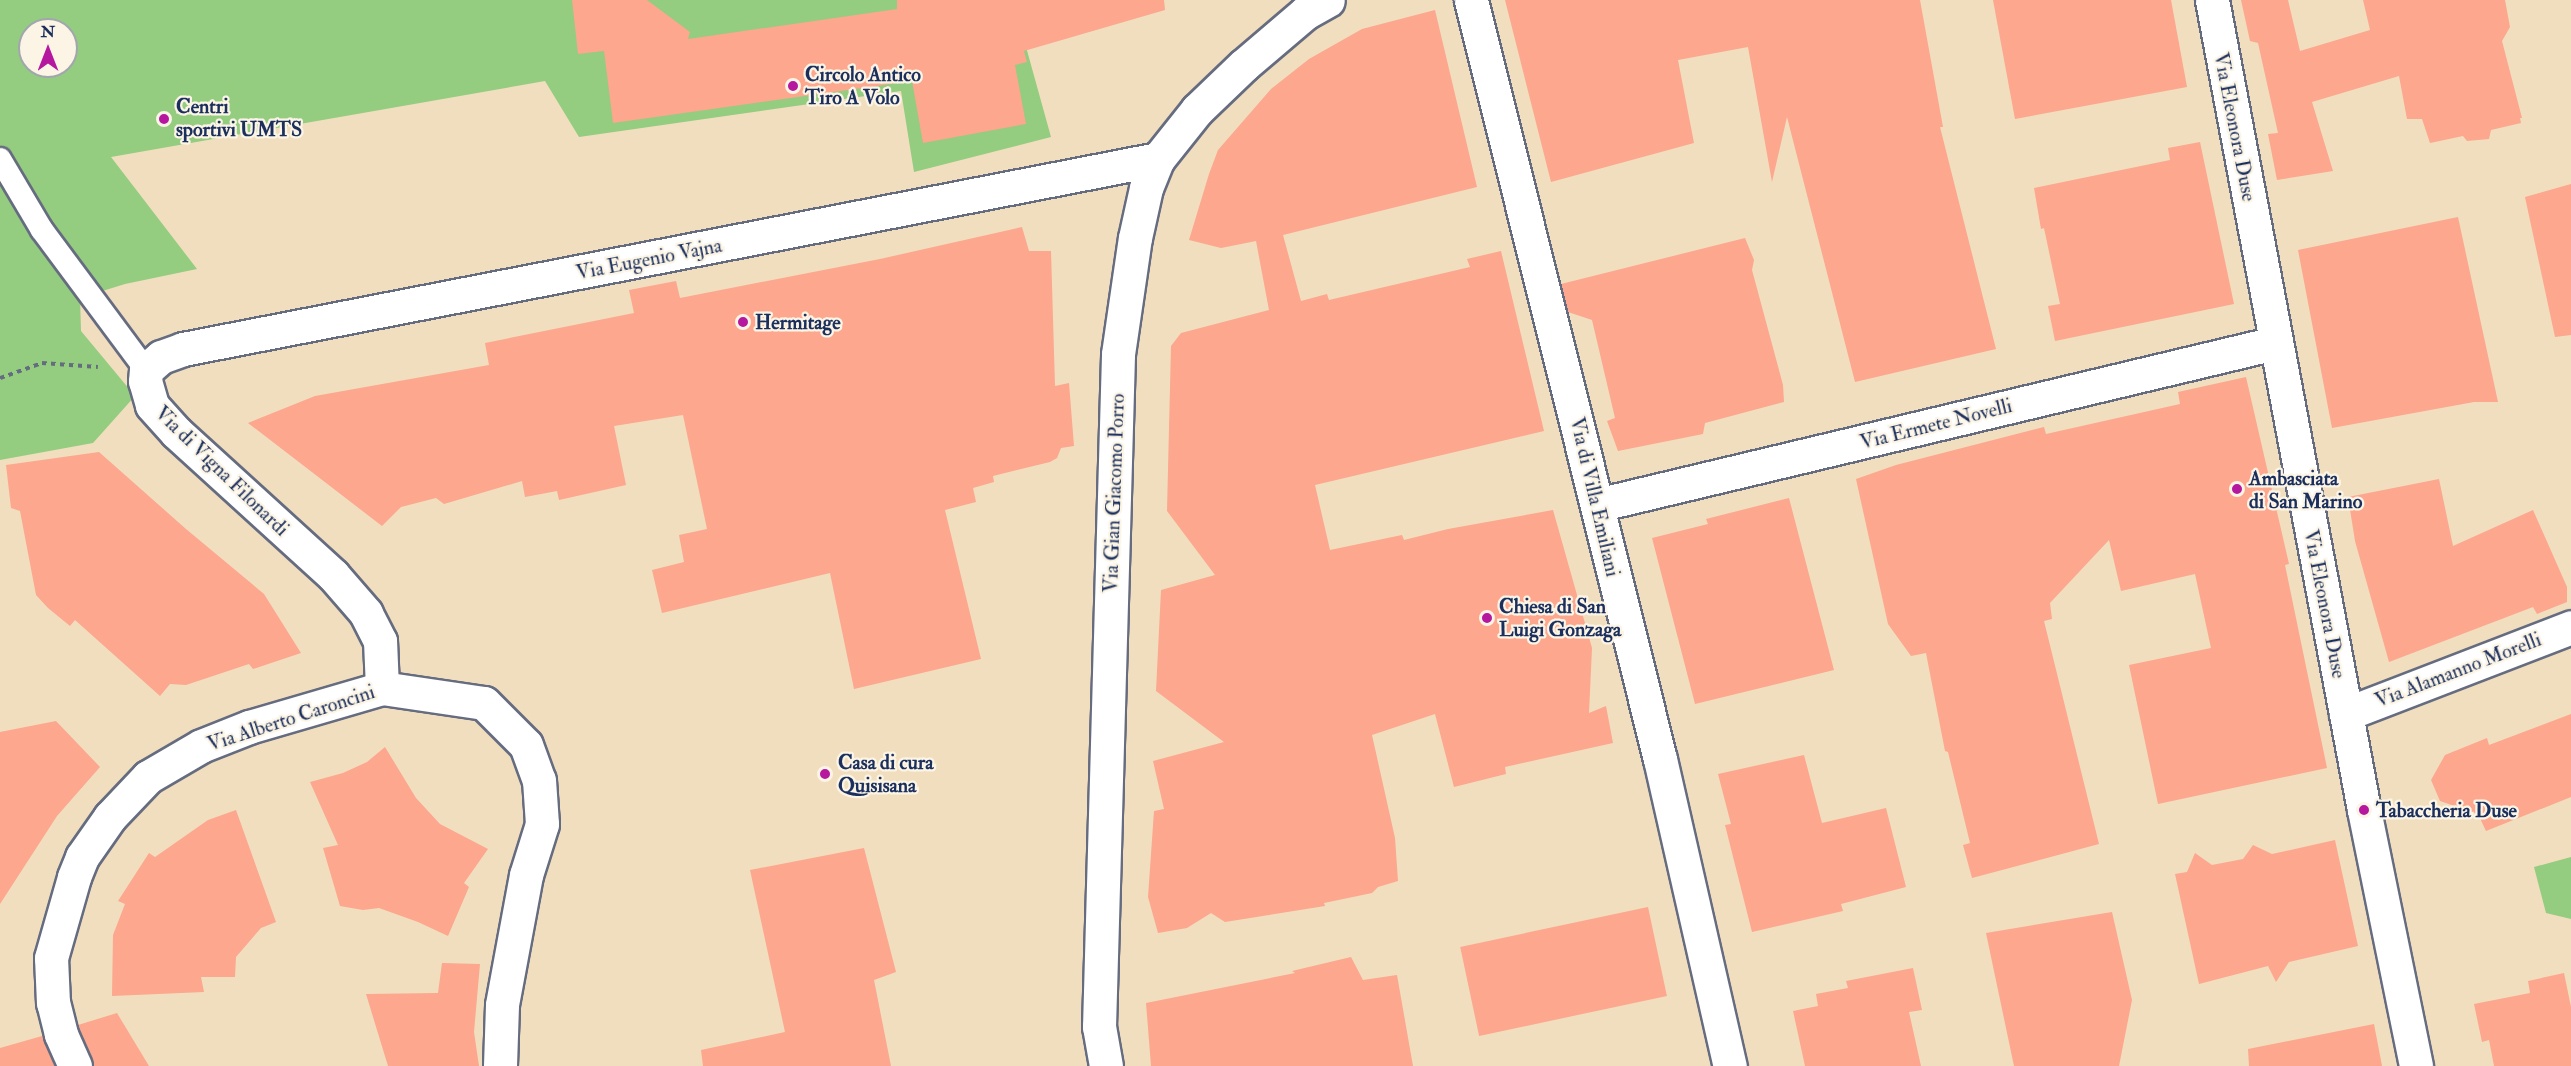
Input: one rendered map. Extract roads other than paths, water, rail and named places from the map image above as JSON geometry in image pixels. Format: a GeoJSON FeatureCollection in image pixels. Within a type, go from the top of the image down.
{"type":"FeatureCollection","features":[{"type":"Feature","properties":{"kind":"street","name":"Via Gian Giacomo Porro"},"geometry":{"type":"LineString","coordinates":[[1106,1066],[1100,1017],[1118,354],[1135,238],[1146,188],[1158,159],[1197,110],[1305,13],[1328,0]]}},
{"type":"Feature","properties":{"kind":"street","name":"Via di Villa Emiliani"},"geometry":{"type":"LineString","coordinates":[[1471,0],[1663,771],[1730,1066]]}},
{"type":"Feature","properties":{"kind":"street","name":"Via Eleonora Duse"},"geometry":{"type":"LineString","coordinates":[[2212,0],[2275,343],[2416,1066]]}},
{"type":"Feature","properties":{"kind":"street","name":"Via Eugenio Vajna"},"geometry":{"type":"LineString","coordinates":[[147,370],[161,357],[183,349],[1158,159]]}},
{"type":"Feature","properties":{"kind":"street","name":"Via Ermete Novelli"},"geometry":{"type":"LineString","coordinates":[[1598,505],[2275,343]]}},
{"type":"Feature","properties":{"kind":"street","name":"Via di Vigna Filonardi"},"geometry":{"type":"LineString","coordinates":[[147,370],[145,381],[148,394],[161,418],[333,575],[366,613],[380,641],[382,688]]}},
{"type":"Feature","properties":{"kind":"street","name":"Via Alamanno Morelli"},"geometry":{"type":"LineString","coordinates":[[2346,714],[2571,627]]}},
{"type":"Feature","properties":{"kind":"street","name":"Via Alberto Caroncini"},"geometry":{"type":"LineString","coordinates":[[75,1066],[61,1034],[53,1003],[51,958],[82,857],[110,817],[148,777],[201,746],[249,727],[382,688],[484,703],[526,745],[539,780],[542,824],[526,874],[502,1005],[500,1066]]}},
{"type":"Feature","properties":{"kind":"lane"},"geometry":{"type":"LineString","coordinates":[[0,159],[42,230],[147,370]]}},
{"type":"Feature","properties":{"kind":"place","name":"Circolo Antico Tiro A Volo"},"geometry":{"type":"Point","coordinates":[793,86]}},
{"type":"Feature","properties":{"kind":"place","name":"Centri sportivi UMTS"},"geometry":{"type":"Point","coordinates":[164,119]}},
{"type":"Feature","properties":{"kind":"place","name":"Hermitage"},"geometry":{"type":"Point","coordinates":[743,322]}},
{"type":"Feature","properties":{"kind":"place","name":"Ambasciata di San Marino"},"geometry":{"type":"Point","coordinates":[2237,489]}},
{"type":"Feature","properties":{"kind":"place","name":"Chiesa di San Luigi Gonzaga"},"geometry":{"type":"Point","coordinates":[1487,618]}},
{"type":"Feature","properties":{"kind":"place","name":"Casa di cura Quisisana"},"geometry":{"type":"Point","coordinates":[825,774]}},
{"type":"Feature","properties":{"kind":"place","name":"Tabaccheria Duse"},"geometry":{"type":"Point","coordinates":[2364,810]}}]}
